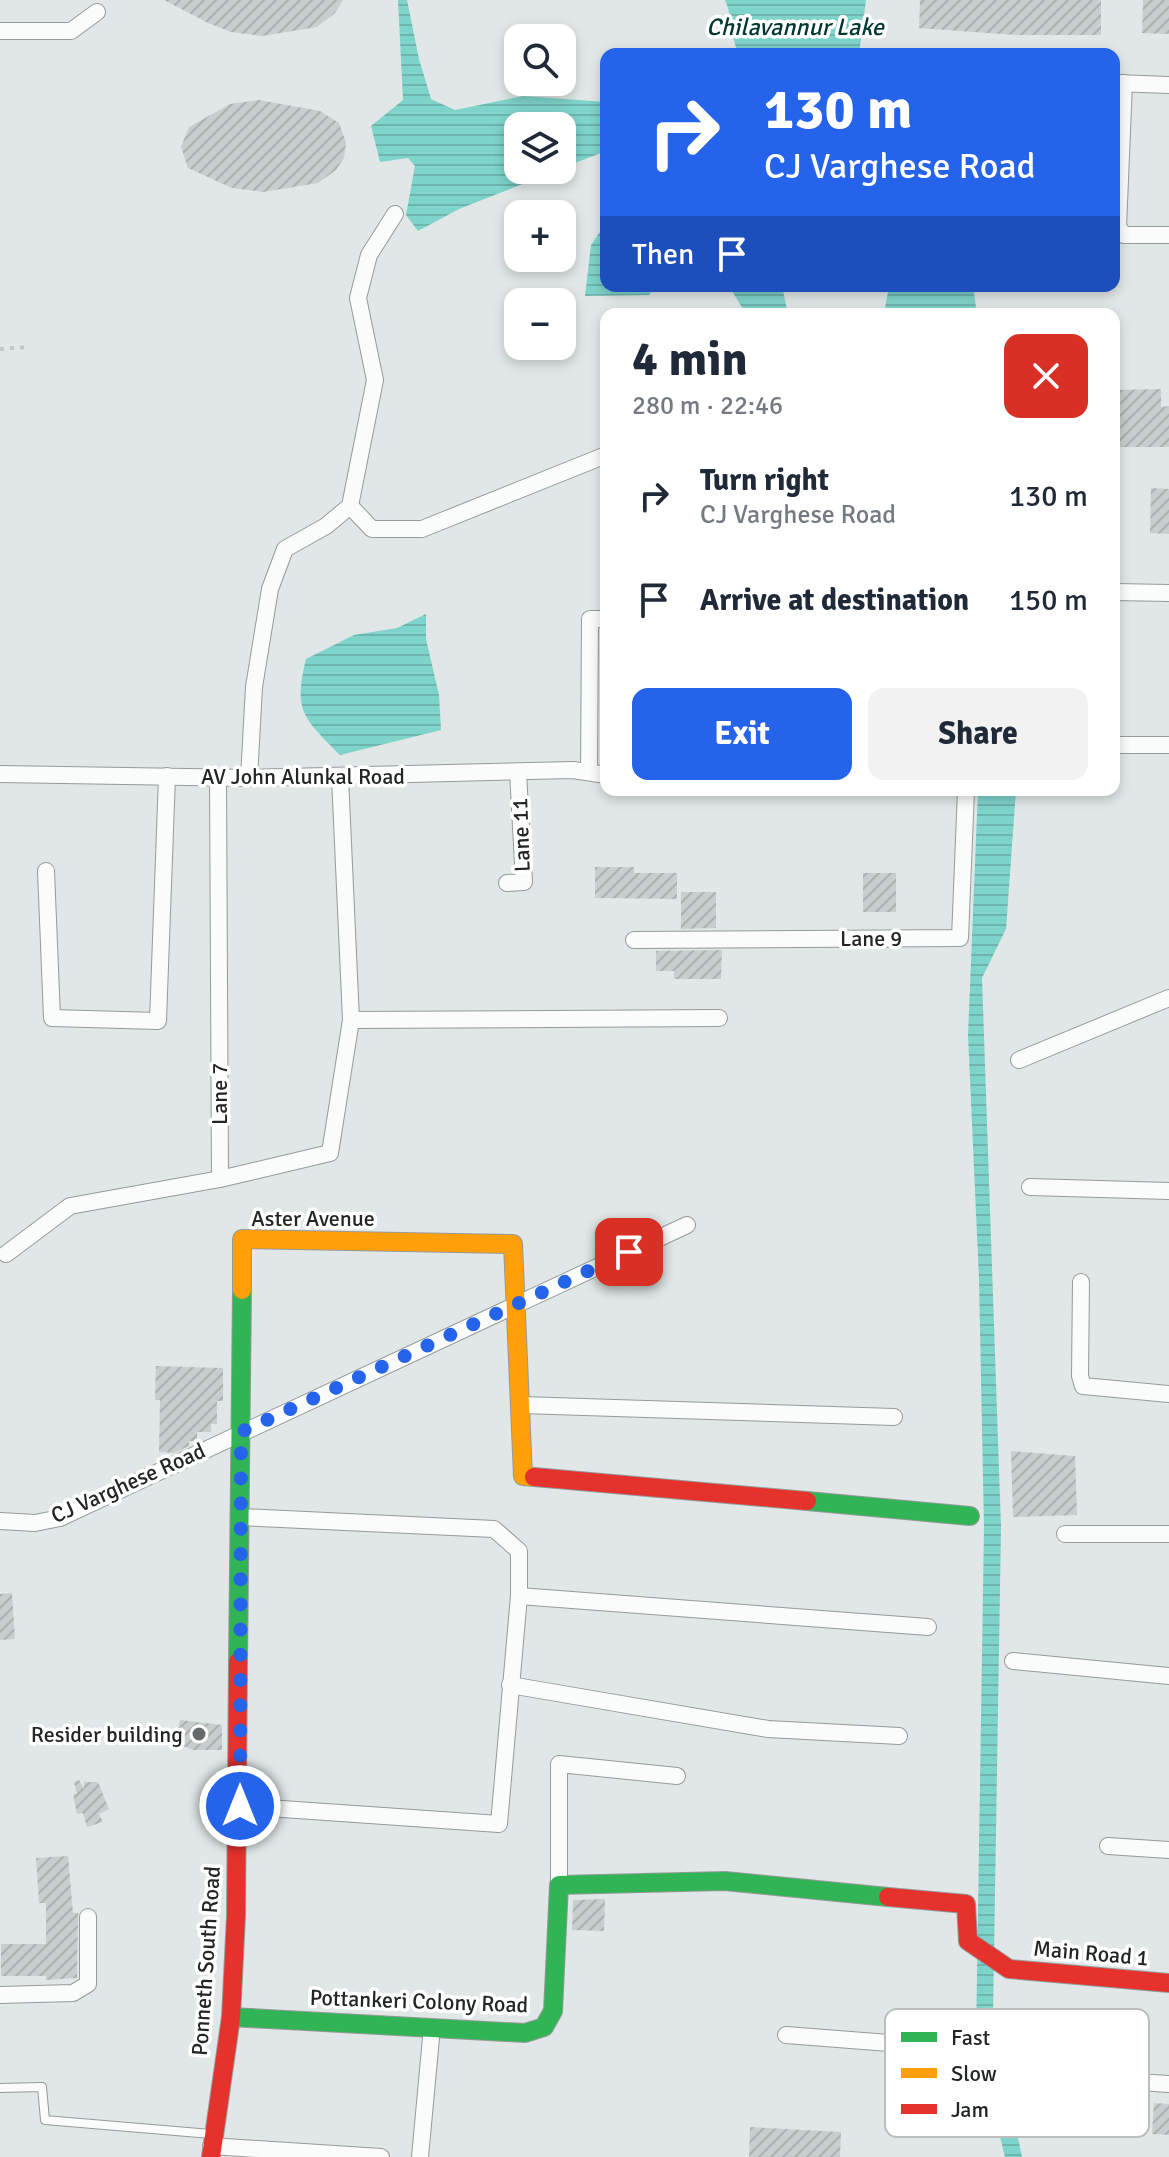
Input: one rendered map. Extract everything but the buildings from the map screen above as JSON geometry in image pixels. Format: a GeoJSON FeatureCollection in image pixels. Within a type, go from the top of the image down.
{"type":"FeatureCollection","features":[{"type":"Feature","properties":{"kind":"street"},"geometry":{"type":"LineString","coordinates":[[0,31],[71,31],[97,12]]}},
{"type":"Feature","properties":{"kind":"street"},"geometry":{"type":"LineString","coordinates":[[1120,83],[1169,85]]}},
{"type":"Feature","properties":{"kind":"street"},"geometry":{"type":"LineString","coordinates":[[249,778],[254,687],[270,589],[285,549],[326,526],[350,506],[375,380],[358,298],[369,255],[395,214]]}},
{"type":"Feature","properties":{"kind":"street"},"geometry":{"type":"LineString","coordinates":[[1120,230],[1124,235],[1169,235]]}},
{"type":"Feature","properties":{"kind":"street"},"geometry":{"type":"LineString","coordinates":[[350,506],[372,529],[422,529],[600,457]]}},
{"type":"Feature","properties":{"kind":"street"},"geometry":{"type":"LineString","coordinates":[[1120,592],[1169,593]]}},
{"type":"Feature","properties":{"kind":"street"},"geometry":{"type":"LineString","coordinates":[[598,774],[590,619],[600,619]]}},
{"type":"Feature","properties":{"kind":"street"},"geometry":{"type":"LineString","coordinates":[[1120,745],[1169,745]]}},
{"type":"Feature","properties":{"kind":"street","name":"AV John Alunkal Road"},"geometry":{"type":"LineString","coordinates":[[0,774],[249,778],[518,772],[598,774]]}},
{"type":"Feature","properties":{"kind":"street","name":"Lane 11"},"geometry":{"type":"LineString","coordinates":[[507,883],[524,882],[518,772]]}},
{"type":"Feature","properties":{"kind":"street"},"geometry":{"type":"LineString","coordinates":[[46,871],[52,1018],[158,1021],[167,776]]}},
{"type":"Feature","properties":{"kind":"street","name":"Lane 7"},"geometry":{"type":"LineString","coordinates":[[218,777],[220,1179]]}},
{"type":"Feature","properties":{"kind":"street"},"geometry":{"type":"LineString","coordinates":[[340,777],[352,1054]]}},
{"type":"Feature","properties":{"kind":"street","name":"Lane 9"},"geometry":{"type":"LineString","coordinates":[[634,940],[960,938],[966,796]]}},
{"type":"Feature","properties":{"kind":"street"},"geometry":{"type":"LineString","coordinates":[[1019,1060],[1169,998]]}},
{"type":"Feature","properties":{"kind":"street"},"geometry":{"type":"LineString","coordinates":[[351,1020],[719,1018]]}},
{"type":"Feature","properties":{"kind":"street"},"geometry":{"type":"LineString","coordinates":[[6,1254],[70,1206],[220,1179],[330,1153],[351,1020]]}},
{"type":"Feature","properties":{"kind":"street"},"geometry":{"type":"LineString","coordinates":[[1030,1187],[1169,1191]]}},
{"type":"Feature","properties":{"kind":"street","name":"CJ Varghese Road"},"geometry":{"type":"LineString","coordinates":[[0,1521],[35,1523],[60,1518],[687,1225]]}},
{"type":"Feature","properties":{"kind":"street","name":"Aster Avenue"},"geometry":{"type":"LineString","coordinates":[[241,1432],[242,1239],[513,1244],[515,1306]]}},
{"type":"Feature","properties":{"kind":"street"},"geometry":{"type":"LineString","coordinates":[[1081,1282],[1083,1386],[1169,1394]]}},
{"type":"Feature","properties":{"kind":"street"},"geometry":{"type":"LineString","coordinates":[[515,1306],[523,1476],[970,1516]]}},
{"type":"Feature","properties":{"kind":"street"},"geometry":{"type":"LineString","coordinates":[[521,1405],[894,1417]]}},
{"type":"Feature","properties":{"kind":"street","name":"Ponneth South Road"},"geometry":{"type":"LineString","coordinates":[[211,2146],[231,2017],[240,1806],[241,1432]]}},
{"type":"Feature","properties":{"kind":"street"},"geometry":{"type":"LineString","coordinates":[[240,1806],[499,1824],[519,1596],[519,1551],[494,1529],[241,1517]]}},
{"type":"Feature","properties":{"kind":"street"},"geometry":{"type":"LineString","coordinates":[[1065,1534],[1169,1534]]}},
{"type":"Feature","properties":{"kind":"street"},"geometry":{"type":"LineString","coordinates":[[519,1596],[928,1627]]}},
{"type":"Feature","properties":{"kind":"street"},"geometry":{"type":"LineString","coordinates":[[1013,1661],[1169,1676]]}},
{"type":"Feature","properties":{"kind":"street"},"geometry":{"type":"LineString","coordinates":[[510,1685],[768,1729],[899,1736]]}},
{"type":"Feature","properties":{"kind":"street"},"geometry":{"type":"LineString","coordinates":[[559,1885],[559,1764],[677,1776]]}},
{"type":"Feature","properties":{"kind":"street"},"geometry":{"type":"LineString","coordinates":[[1108,1846],[1169,1850]]}},
{"type":"Feature","properties":{"kind":"street","name":"Main Road 1"},"geometry":{"type":"LineString","coordinates":[[559,1885],[725,1881],[966,1904],[968,1941],[1009,1969],[1169,1983]]}},
{"type":"Feature","properties":{"kind":"street","name":"Pottankeri Colony Road"},"geometry":{"type":"LineString","coordinates":[[231,2017],[525,2033],[544,2027],[553,2011],[559,1885]]}},
{"type":"Feature","properties":{"kind":"street"},"geometry":{"type":"LineString","coordinates":[[0,1995],[73,1993],[88,1984],[88,1917]]}},
{"type":"Feature","properties":{"kind":"street"},"geometry":{"type":"LineString","coordinates":[[420,2157],[432,2027]]}},
{"type":"Feature","properties":{"kind":"street"},"geometry":{"type":"LineString","coordinates":[[786,2035],[885,2043]]}},
{"type":"Feature","properties":{"kind":"street"},"geometry":{"type":"LineString","coordinates":[[1149,2083],[1169,2084]]}},
{"type":"Feature","properties":{"kind":"street"},"geometry":{"type":"LineString","coordinates":[[211,2146],[381,2157]]}},
{"type":"Feature","properties":{"kind":"lane"},"geometry":{"type":"LineString","coordinates":[[0,2088],[42,2087],[45,2120],[211,2146]]}},
{"type":"Feature","properties":{"kind":"path"},"geometry":{"type":"LineString","coordinates":[[0,349],[29,347]]}},
{"type":"Feature","properties":{"kind":"water"},"geometry":{"type":"Polygon","coordinates":[[[398,0],[407,0],[431,99],[455,110],[523,96],[600,102],[600,153],[576,163],[576,112],[504,112],[504,184],[522,184],[459,209],[418,231],[406,215],[415,166],[408,158],[380,162],[371,126],[403,100],[398,0]]]}},
{"type":"Feature","properties":{"kind":"water","name":"Chilavannur Lake"},"geometry":{"type":"Polygon","coordinates":[[[725,0],[866,0],[860,48],[737,48],[725,0]]]}},
{"type":"Feature","properties":{"kind":"water"},"geometry":{"type":"Polygon","coordinates":[[[600,232],[600,292],[652,292],[649,295],[585,296],[591,245],[600,232]]]}},
{"type":"Feature","properties":{"kind":"water"},"geometry":{"type":"Polygon","coordinates":[[[733,292],[783,292],[787,308],[742,308],[733,292]]]}},
{"type":"Feature","properties":{"kind":"water"},"geometry":{"type":"Polygon","coordinates":[[[888,292],[974,292],[976,308],[885,308],[888,292]]]}},
{"type":"Feature","properties":{"kind":"water"},"geometry":{"type":"Polygon","coordinates":[[[426,614],[426,639],[439,695],[441,730],[340,755],[305,713],[301,691],[306,659],[354,635],[397,628],[426,614]]]}},
{"type":"Feature","properties":{"kind":"water"},"geometry":{"type":"Polygon","coordinates":[[[978,796],[1016,796],[1006,929],[982,978],[1001,1527],[993,2009],[976,2009],[984,1527],[979,1279],[968,1035],[978,796]]]}},
{"type":"Feature","properties":{"kind":"water"},"geometry":{"type":"Polygon","coordinates":[[[1000,2137],[1018,2137],[1022,2157],[1005,2157],[1000,2137]]]}},
{"type":"Feature","properties":{"kind":"traffic: fast"},"geometry":{"type":"LineString","coordinates":[[238,1662],[242,1290]]}},
{"type":"Feature","properties":{"kind":"traffic: fast"},"geometry":{"type":"LineString","coordinates":[[807,1501],[970,1516]]}},
{"type":"Feature","properties":{"kind":"traffic: fast"},"geometry":{"type":"LineString","coordinates":[[231,2017],[525,2033],[544,2027],[553,2011],[559,1885],[725,1881],[888,1897]]}},
{"type":"Feature","properties":{"kind":"traffic: slow"},"geometry":{"type":"LineString","coordinates":[[242,1290],[242,1239],[513,1244],[523,1476],[534,1477]]}},
{"type":"Feature","properties":{"kind":"traffic: jam"},"geometry":{"type":"LineString","coordinates":[[534,1477],[807,1501]]}},
{"type":"Feature","properties":{"kind":"traffic: jam"},"geometry":{"type":"LineString","coordinates":[[211,2157],[231,2017],[236,1916],[238,1662]]}},
{"type":"Feature","properties":{"kind":"traffic: jam"},"geometry":{"type":"LineString","coordinates":[[888,1897],[966,1904],[968,1941],[1009,1969],[1169,1983]]}},
{"type":"Feature","properties":{"kind":"place","name":"Resider building"},"geometry":{"type":"Point","coordinates":[199,1734]}},
{"type":"Feature","properties":{"kind":"route"},"geometry":{"type":"LineString","coordinates":[[240,1806],[241,1432],[629,1252]]}}]}
